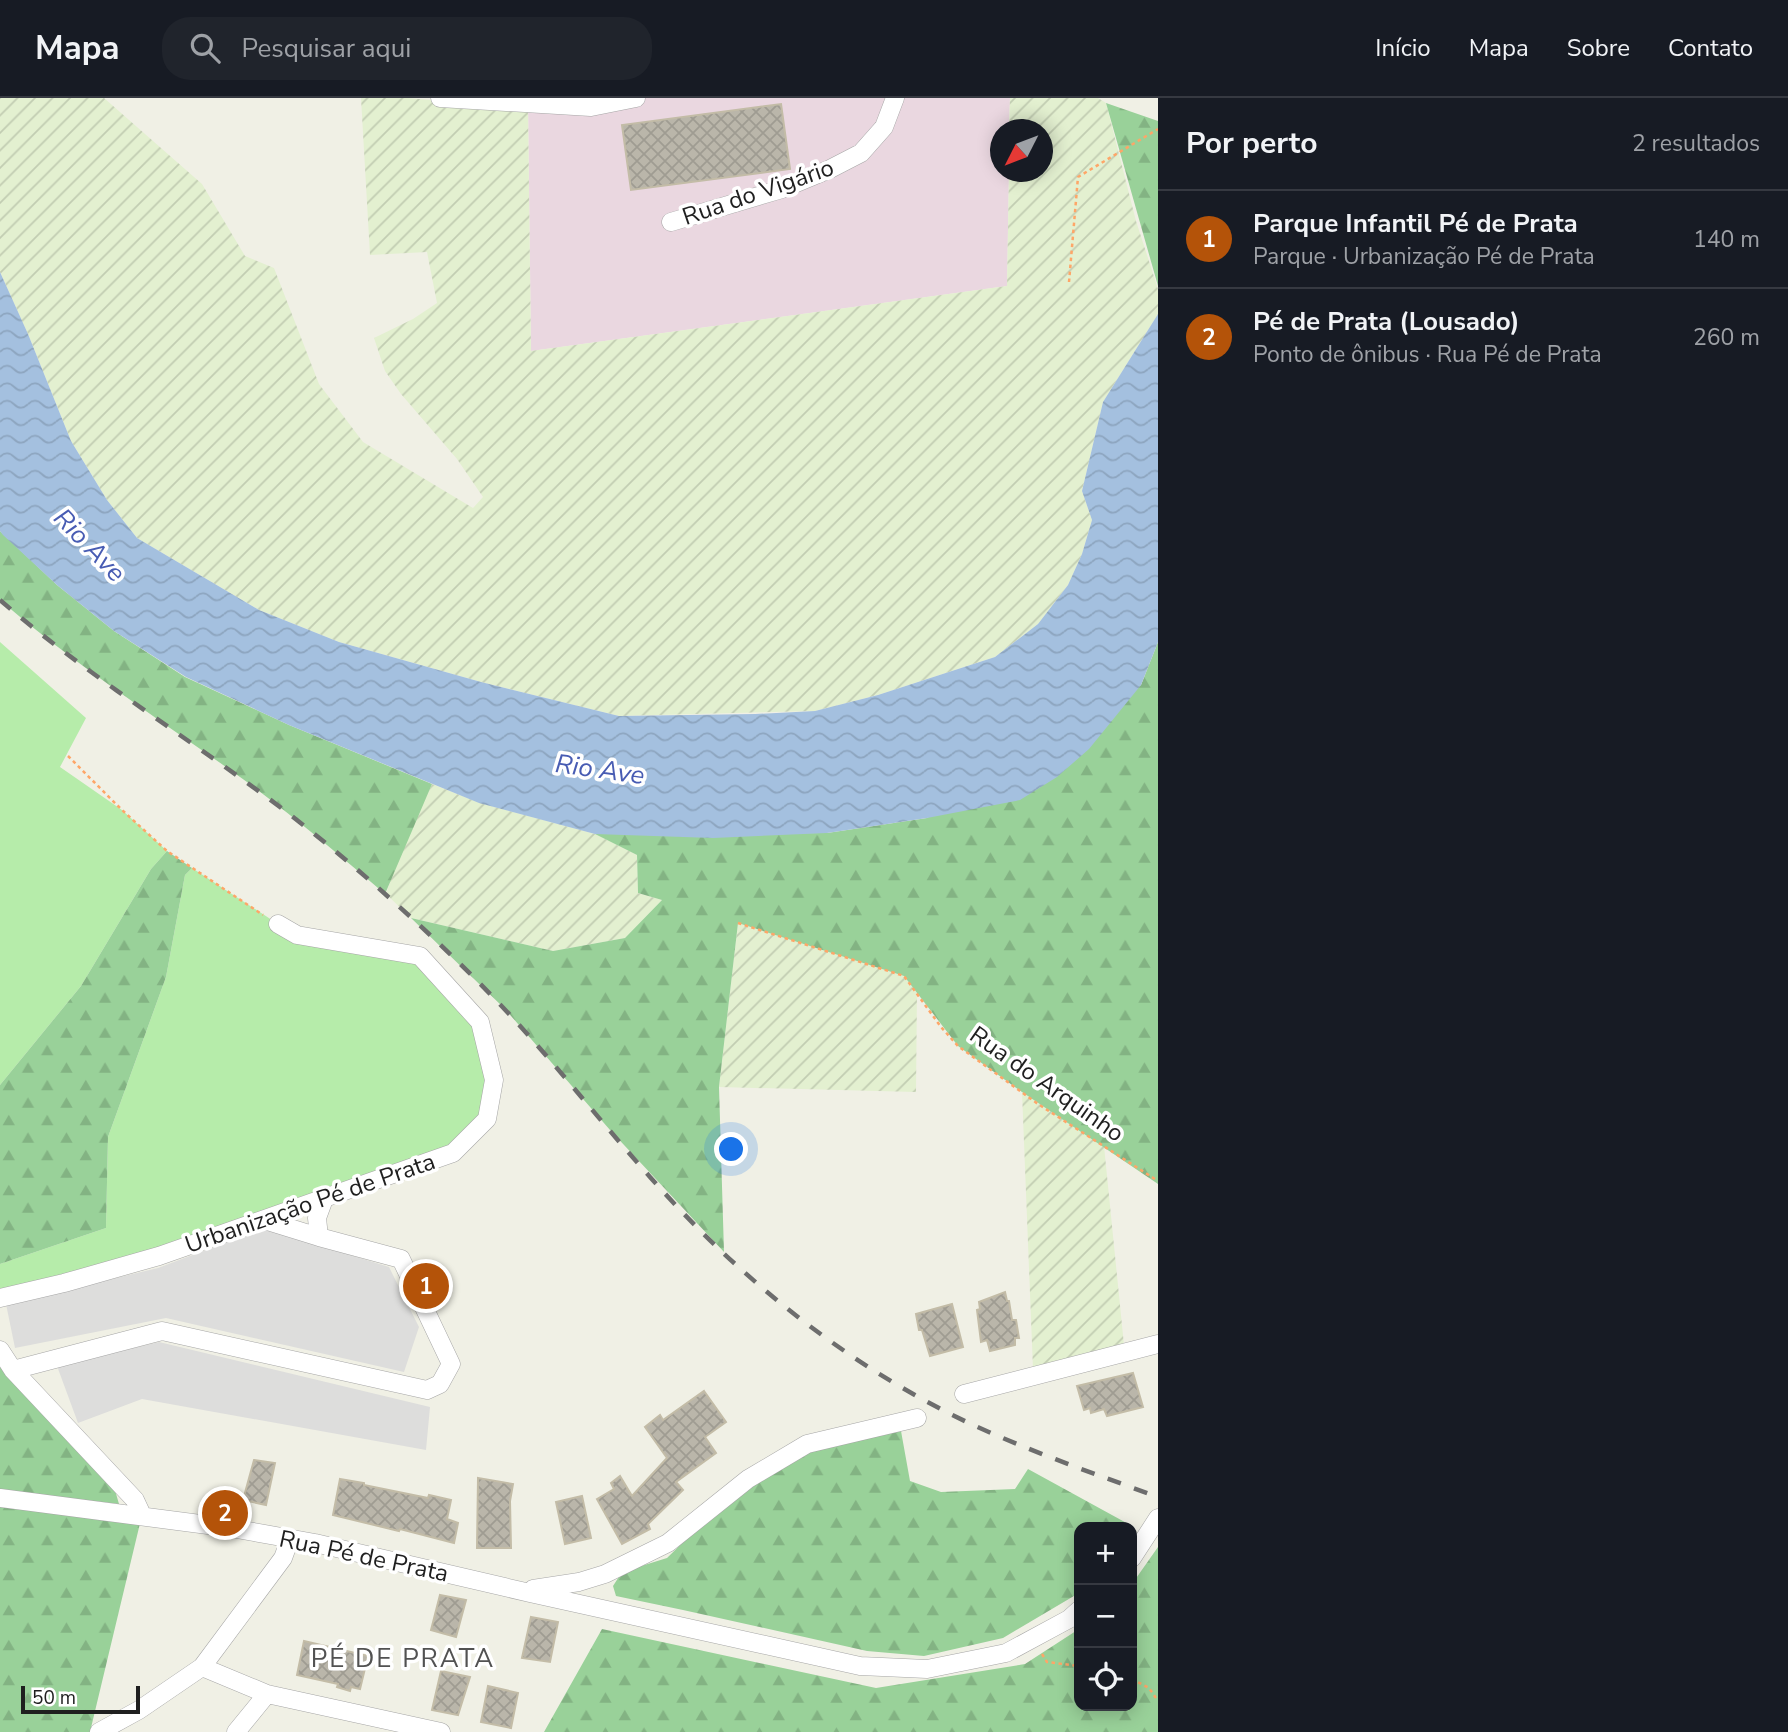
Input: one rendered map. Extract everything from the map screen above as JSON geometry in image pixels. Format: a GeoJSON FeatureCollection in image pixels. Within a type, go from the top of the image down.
{"type":"FeatureCollection","features":[{"type":"Feature","properties":{"kind":"street"},"geometry":{"type":"LineString","coordinates":[[440,98],[591,107],[636,98]]}},
{"type":"Feature","properties":{"kind":"street","name":"Rua do Vigário"},"geometry":{"type":"LineString","coordinates":[[671,222],[782,189],[861,153],[884,127],[895,98]]}},
{"type":"Feature","properties":{"kind":"street","name":"Urbanização Pé de Prata"},"geometry":{"type":"LineString","coordinates":[[0,1298],[159,1256],[453,1153],[487,1119],[494,1080],[480,1022],[420,956],[297,935],[278,924]]}},
{"type":"Feature","properties":{"kind":"street"},"geometry":{"type":"LineString","coordinates":[[319,1237],[317,1218],[324,1199]]}},
{"type":"Feature","properties":{"kind":"street"},"geometry":{"type":"LineString","coordinates":[[13,1370],[162,1331],[427,1390],[440,1384],[451,1364],[401,1259],[264,1220]]}},
{"type":"Feature","properties":{"kind":"street"},"geometry":{"type":"LineString","coordinates":[[964,1394],[1158,1344]]}},
{"type":"Feature","properties":{"kind":"street"},"geometry":{"type":"LineString","coordinates":[[0,1350],[13,1370],[135,1500],[142,1515]]}},
{"type":"Feature","properties":{"kind":"street","name":"Rua Pé de Prata"},"geometry":{"type":"LineString","coordinates":[[519,1591],[579,1582],[605,1574],[668,1544],[748,1479],[807,1444],[916,1418]]}},
{"type":"Feature","properties":{"kind":"street"},"geometry":{"type":"LineString","coordinates":[[110,1473],[118,1504],[117,1512]]}},
{"type":"Feature","properties":{"kind":"street","name":"Rua Pé de Prata"},"geometry":{"type":"LineString","coordinates":[[0,1498],[235,1528],[315,1543],[860,1666],[927,1669],[1006,1653],[1074,1614]]}},
{"type":"Feature","properties":{"kind":"street"},"geometry":{"type":"LineString","coordinates":[[1137,1551],[1158,1518]]}},
{"type":"Feature","properties":{"kind":"street"},"geometry":{"type":"LineString","coordinates":[[99,1732],[139,1710],[202,1667],[283,1558],[290,1539]]}},
{"type":"Feature","properties":{"kind":"street"},"geometry":{"type":"LineString","coordinates":[[603,1609],[597,1600],[597,1590],[605,1574]]}},
{"type":"Feature","properties":{"kind":"street"},"geometry":{"type":"LineString","coordinates":[[202,1667],[267,1694],[436,1731]]}},
{"type":"Feature","properties":{"kind":"street"},"geometry":{"type":"LineString","coordinates":[[236,1732],[267,1694]]}},
{"type":"Feature","properties":{"kind":"path"},"geometry":{"type":"LineString","coordinates":[[1069,282],[1078,177],[1158,129]]}},
{"type":"Feature","properties":{"kind":"path"},"geometry":{"type":"LineString","coordinates":[[68,756],[167,851],[278,924]]}},
{"type":"Feature","properties":{"kind":"path","name":"Rua do Arquinho"},"geometry":{"type":"LineString","coordinates":[[738,923],[904,976],[958,1046],[1038,1104],[1158,1181]]}},
{"type":"Feature","properties":{"kind":"path"},"geometry":{"type":"LineString","coordinates":[[1032,1638],[1047,1662],[1074,1665]]}},
{"type":"Feature","properties":{"kind":"path"},"geometry":{"type":"LineString","coordinates":[[1137,1682],[1149,1688],[1158,1701]]}},
{"type":"Feature","properties":{"kind":"shaded area"},"geometry":{"type":"Polygon","coordinates":[[[528,98],[1010,98],[1009,119],[990,119],[990,182],[1009,182],[1007,286],[531,351],[528,98]]]}},
{"type":"Feature","properties":{"kind":"shaded area"},"geometry":{"type":"Polygon","coordinates":[[[264,1228],[389,1267],[419,1327],[404,1372],[166,1318],[15,1348],[6,1304],[158,1268],[264,1228]]]}},
{"type":"Feature","properties":{"kind":"shaded area"},"geometry":{"type":"Polygon","coordinates":[[[159,1342],[430,1407],[426,1450],[142,1399],[78,1423],[57,1366],[159,1342]]]}},
{"type":"Feature","properties":{"kind":"green space"},"geometry":{"type":"Polygon","coordinates":[[[0,98],[104,98],[202,184],[245,256],[274,268],[319,384],[363,442],[473,508],[483,497],[457,459],[401,394],[385,371],[374,338],[413,319],[437,303],[427,252],[370,255],[361,98],[408,98],[528,109],[531,351],[1007,286],[1009,182],[1053,182],[1053,119],[1009,119],[1010,98],[1098,98],[1106,103],[1136,221],[1158,289],[1158,314],[1103,402],[1082,491],[1092,520],[1082,554],[1068,585],[1038,624],[995,657],[878,695],[815,711],[619,716],[481,682],[339,642],[259,610],[137,538],[107,500],[71,441],[0,272],[0,98]]]}},
{"type":"Feature","properties":{"kind":"green space"},"geometry":{"type":"Polygon","coordinates":[[[1106,103],[1158,121],[1158,286],[1106,103]]]}},
{"type":"Feature","properties":{"kind":"green space"},"geometry":{"type":"Polygon","coordinates":[[[0,531],[57,585],[114,631],[185,677],[289,725],[432,784],[385,894],[259,791],[88,669],[0,600],[0,531]]]}},
{"type":"Feature","properties":{"kind":"green space"},"geometry":{"type":"Polygon","coordinates":[[[0,642],[86,718],[60,767],[122,810],[167,851],[151,869],[81,986],[0,1085],[0,642]]]}},
{"type":"Feature","properties":{"kind":"green space"},"geometry":{"type":"Polygon","coordinates":[[[1158,642],[1158,1184],[958,1046],[904,976],[738,923],[719,1087],[724,1252],[610,1130],[505,1009],[411,918],[553,951],[625,938],[662,900],[638,893],[637,855],[595,834],[827,833],[927,818],[1141,685],[1158,642]]]}},
{"type":"Feature","properties":{"kind":"green space"},"geometry":{"type":"Polygon","coordinates":[[[432,784],[480,803],[595,834],[637,855],[638,893],[662,900],[625,938],[553,951],[411,918],[386,894],[398,857],[432,784]]]}},
{"type":"Feature","properties":{"kind":"green space"},"geometry":{"type":"Polygon","coordinates":[[[167,851],[192,868],[185,875],[166,977],[108,1137],[106,1228],[0,1264],[0,1085],[81,986],[151,869],[167,851]]]}},
{"type":"Feature","properties":{"kind":"green space"},"geometry":{"type":"Polygon","coordinates":[[[192,868],[278,924],[420,956],[480,1022],[494,1080],[487,1119],[453,1153],[0,1298],[0,1264],[106,1228],[108,1137],[166,977],[185,875],[192,868]]]}},
{"type":"Feature","properties":{"kind":"green space"},"geometry":{"type":"Polygon","coordinates":[[[738,923],[904,976],[917,993],[916,1092],[719,1087],[738,923]]]}},
{"type":"Feature","properties":{"kind":"green space"},"geometry":{"type":"Polygon","coordinates":[[[1022,1092],[1104,1146],[1124,1345],[1033,1369],[1022,1092]]]}},
{"type":"Feature","properties":{"kind":"green space"},"geometry":{"type":"Polygon","coordinates":[[[0,1350],[110,1473],[119,1504],[0,1490],[0,1350]]]}},
{"type":"Feature","properties":{"kind":"green space"},"geometry":{"type":"Polygon","coordinates":[[[901,1431],[910,1481],[941,1492],[1015,1489],[1028,1469],[1125,1522],[1074,1522],[1074,1596],[1003,1638],[924,1656],[867,1651],[616,1596],[613,1586],[622,1572],[667,1558],[748,1479],[821,1448],[901,1431]]]}},
{"type":"Feature","properties":{"kind":"green space"},"geometry":{"type":"Polygon","coordinates":[[[0,1498],[142,1515],[90,1732],[0,1732],[0,1498]]]}},
{"type":"Feature","properties":{"kind":"green space"},"geometry":{"type":"Polygon","coordinates":[[[1158,1547],[1158,1732],[544,1732],[602,1629],[876,1688],[1025,1664],[1074,1632],[1074,1711],[1137,1711],[1137,1577],[1158,1547]]]}},
{"type":"Feature","properties":{"kind":"water","name":"Rio Ave"},"geometry":{"type":"Polygon","coordinates":[[[0,272],[71,441],[107,500],[137,538],[259,610],[339,642],[481,682],[619,716],[815,711],[878,695],[995,657],[1038,624],[1068,585],[1082,554],[1092,520],[1082,491],[1103,402],[1158,314],[1158,642],[1141,685],[1089,749],[1057,777],[1020,800],[827,833],[713,838],[595,834],[479,803],[289,725],[186,677],[114,631],[57,585],[3,535],[0,531],[0,272]]]}},
{"type":"Feature","properties":{"kind":"building"},"geometry":{"type":"Polygon","coordinates":[[[781,104],[790,169],[631,190],[622,125],[781,104]]]}},
{"type":"Feature","properties":{"kind":"building"},"geometry":{"type":"Polygon","coordinates":[[[1005,1292],[1012,1320],[1016,1320],[1019,1338],[1015,1338],[1015,1345],[990,1351],[987,1340],[981,1342],[977,1310],[980,1309],[979,1302],[1005,1292]]]}},
{"type":"Feature","properties":{"kind":"building"},"geometry":{"type":"Polygon","coordinates":[[[952,1304],[963,1347],[930,1356],[922,1330],[919,1330],[916,1314],[952,1304]]]}},
{"type":"Feature","properties":{"kind":"building"},"geometry":{"type":"Polygon","coordinates":[[[1133,1373],[1143,1407],[1107,1416],[1104,1409],[1091,1413],[1090,1408],[1084,1410],[1077,1386],[1133,1373]]]}},
{"type":"Feature","properties":{"kind":"building"},"geometry":{"type":"Polygon","coordinates":[[[704,1391],[726,1422],[705,1437],[716,1453],[676,1482],[683,1490],[648,1524],[650,1529],[622,1544],[597,1499],[614,1489],[611,1483],[620,1476],[632,1496],[667,1458],[645,1427],[660,1415],[663,1420],[704,1391]]]}},
{"type":"Feature","properties":{"kind":"building"},"geometry":{"type":"Polygon","coordinates":[[[254,1460],[275,1463],[266,1505],[243,1500],[254,1460]]]}},
{"type":"Feature","properties":{"kind":"building"},"geometry":{"type":"Polygon","coordinates":[[[478,1478],[513,1484],[510,1501],[511,1548],[477,1548],[478,1478]]]}},
{"type":"Feature","properties":{"kind":"building"},"geometry":{"type":"Polygon","coordinates":[[[340,1479],[428,1498],[429,1495],[451,1500],[447,1519],[458,1523],[454,1543],[333,1515],[340,1479]]]}},
{"type":"Feature","properties":{"kind":"building"},"geometry":{"type":"Polygon","coordinates":[[[582,1496],[591,1538],[565,1544],[556,1502],[582,1496]]]}},
{"type":"Feature","properties":{"kind":"building"},"geometry":{"type":"Polygon","coordinates":[[[440,1595],[466,1600],[456,1637],[431,1630],[440,1595]]]}},
{"type":"Feature","properties":{"kind":"building"},"geometry":{"type":"Polygon","coordinates":[[[531,1617],[558,1622],[550,1662],[522,1658],[531,1617]]]}},
{"type":"Feature","properties":{"kind":"building"},"geometry":{"type":"Polygon","coordinates":[[[304,1641],[368,1656],[360,1689],[351,1687],[350,1691],[337,1687],[338,1684],[297,1675],[304,1641]]]}},
{"type":"Feature","properties":{"kind":"building"},"geometry":{"type":"Polygon","coordinates":[[[441,1671],[470,1677],[458,1715],[432,1710],[441,1671]]]}},
{"type":"Feature","properties":{"kind":"building"},"geometry":{"type":"Polygon","coordinates":[[[488,1686],[518,1693],[511,1728],[481,1722],[488,1686]]]}},
{"type":"Feature","properties":{"kind":"railway"},"geometry":{"type":"LineString","coordinates":[[0,600],[87,669],[295,819],[404,911],[519,1025],[688,1218],[743,1271],[823,1336],[880,1375],[971,1424],[1158,1497]]}},
{"type":"Feature","properties":{"kind":"place","name":"Parque Infantil Pé de Prata"},"geometry":{"type":"Point","coordinates":[426,1286]}},
{"type":"Feature","properties":{"kind":"place","name":"Pé de Prata (Lousado)"},"geometry":{"type":"Point","coordinates":[225,1513]}},
{"type":"Feature","properties":{"kind":"district","name":"PÉ DE PRATA"},"geometry":{"type":"Point","coordinates":[403,1658]}}]}
